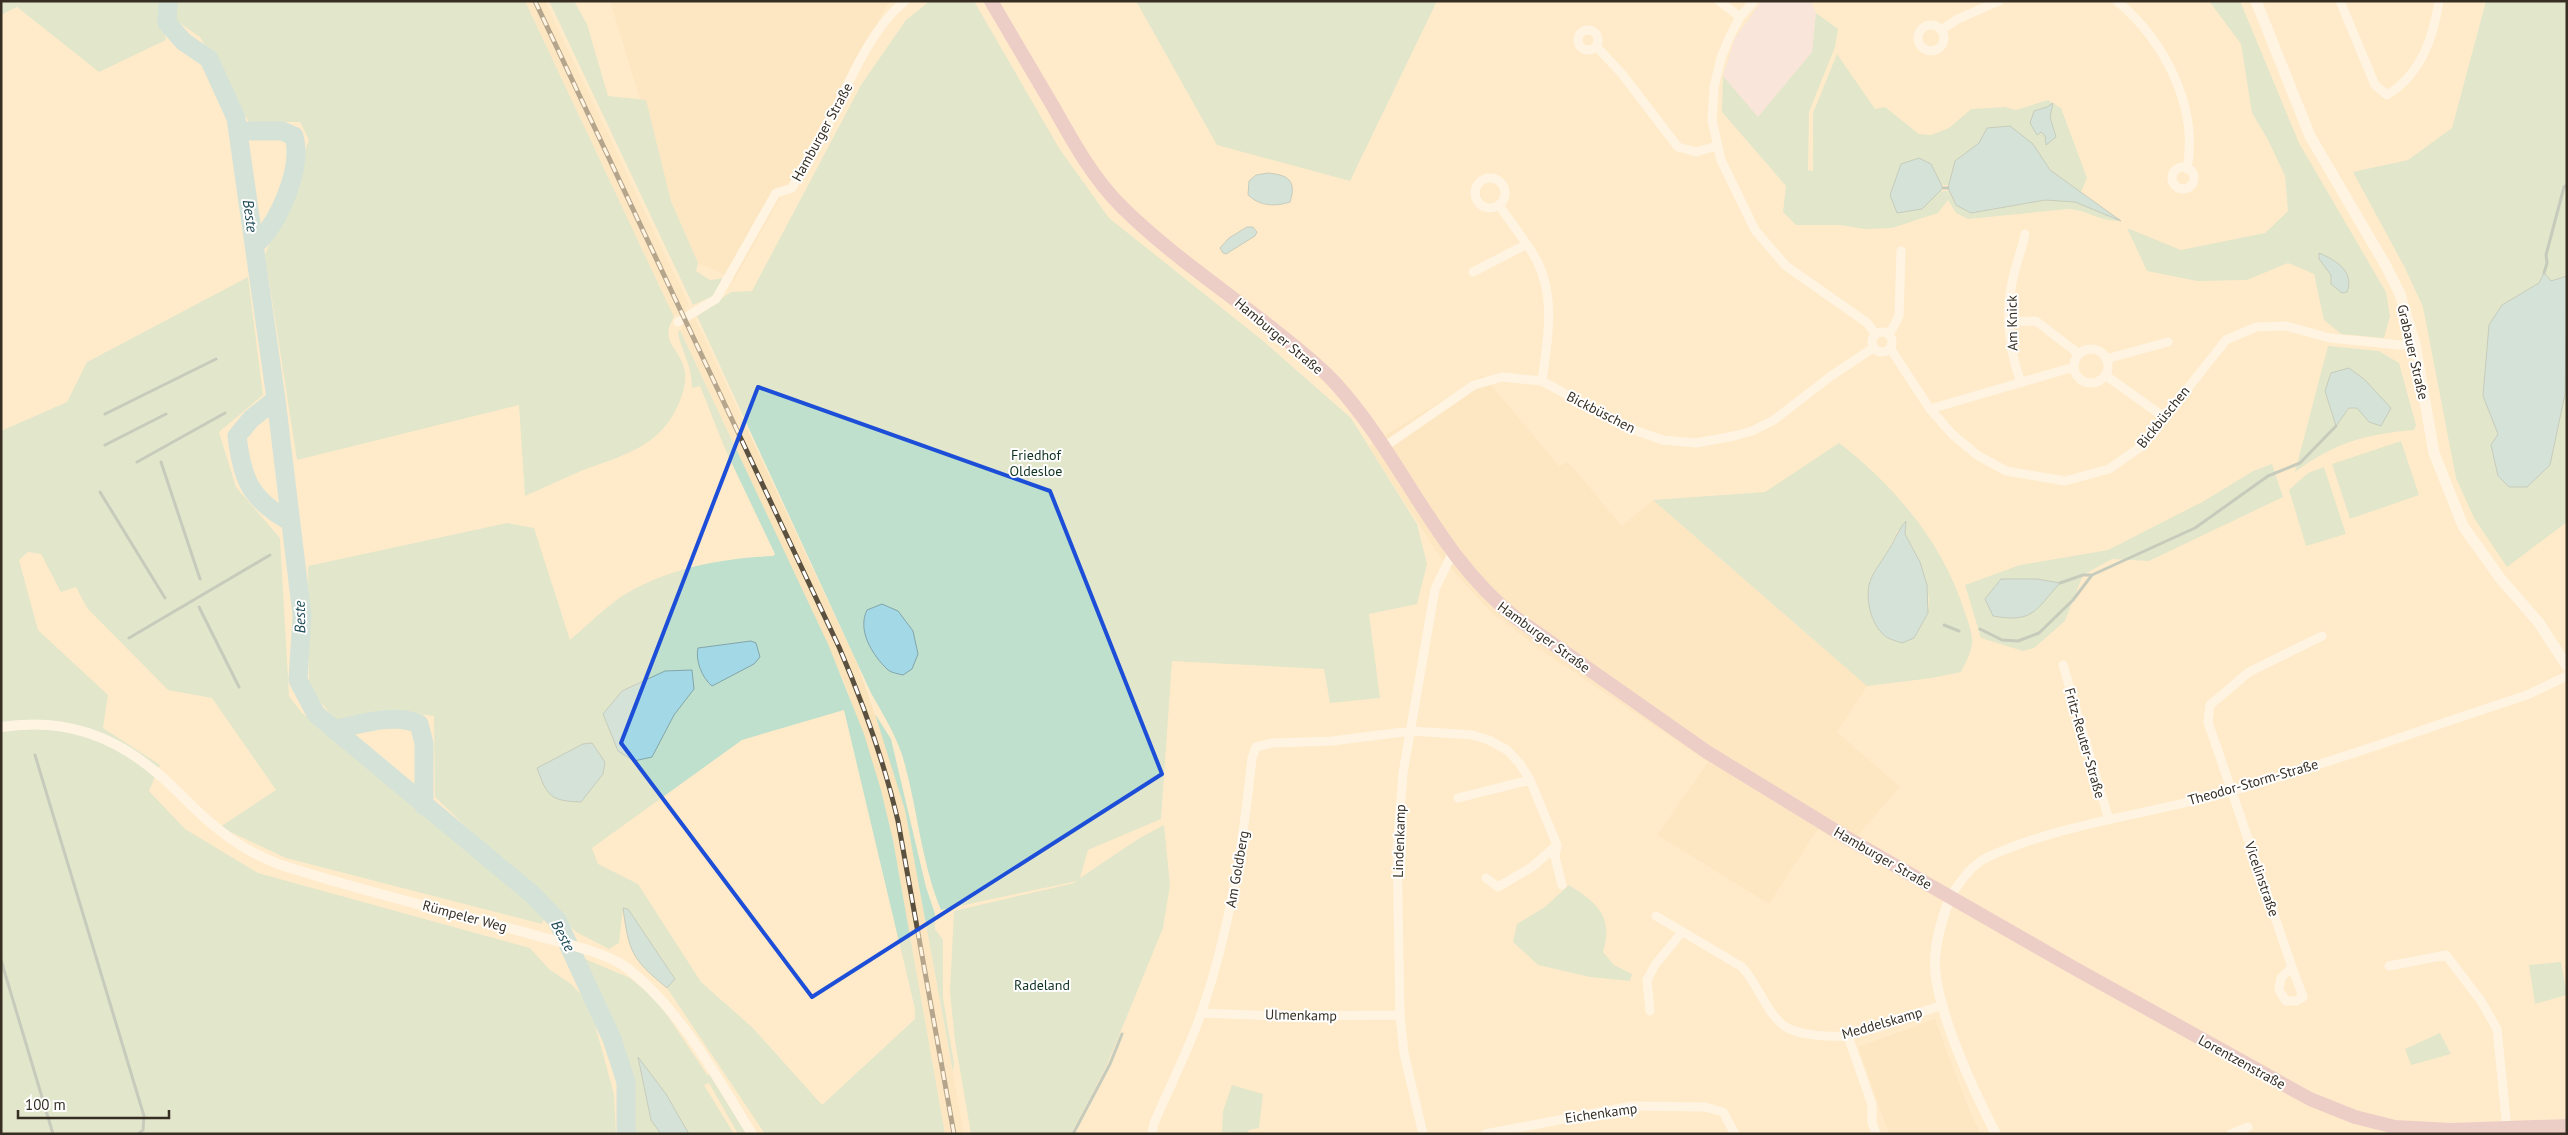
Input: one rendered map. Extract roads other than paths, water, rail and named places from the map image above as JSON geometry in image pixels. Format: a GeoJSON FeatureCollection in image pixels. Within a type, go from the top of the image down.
{"type":"FeatureCollection","features":[{"type":"Feature","properties":{"kind":"main road","name":"Hamburger Straße"},"geometry":{"type":"LineString","coordinates":[[992,1],[1072,140],[1098,179],[1121,206],[1162,242],[1313,362],[1337,385],[1384,447],[1453,552],[1481,587],[1516,618],[1707,752],[1849,839],[1950,897]]}},
{"type":"Feature","properties":{"kind":"main road","name":"Grabauer Straße"},"geometry":{"type":"LineString","coordinates":[[2256,1],[2310,136],[2386,266],[2400,294],[2414,344],[2434,453],[2463,526],[2500,578],[2539,623],[2567,666]]}},
{"type":"Feature","properties":{"kind":"main road","name":"Lorentzenstraße"},"geometry":{"type":"LineString","coordinates":[[1950,897],[2310,1099],[2355,1117],[2395,1127],[2451,1130],[2505,1130],[2566,1126]]}},
{"type":"Feature","properties":{"kind":"street","name":"Hamburger Straße"},"geometry":{"type":"LineString","coordinates":[[678,322],[716,299],[776,193],[792,188],[821,139],[866,49],[897,8],[905,1]]}},
{"type":"Feature","properties":{"kind":"street"},"geometry":{"type":"LineString","coordinates":[[1718,1],[1740,17]]}},
{"type":"Feature","properties":{"kind":"street"},"geometry":{"type":"LineString","coordinates":[[1754,1],[1740,17],[1721,58],[1714,87],[1712,120],[1721,160],[1755,230],[1786,266],[1866,322],[1876,334]]}},
{"type":"Feature","properties":{"kind":"street"},"geometry":{"type":"LineString","coordinates":[[1942,30],[1958,19],[1999,1]]}},
{"type":"Feature","properties":{"kind":"street"},"geometry":{"type":"LineString","coordinates":[[2117,1],[2134,15],[2163,54],[2183,100],[2191,148],[2187,168]]}},
{"type":"Feature","properties":{"kind":"street"},"geometry":{"type":"LineString","coordinates":[[2340,1],[2375,85],[2387,95],[2407,80],[2429,46],[2439,1]]}},
{"type":"Feature","properties":{"kind":"street"},"geometry":{"type":"LineString","coordinates":[[1596,46],[1622,74],[1678,147],[1696,152],[1717,146]]}},
{"type":"Feature","properties":{"kind":"street"},"geometry":{"type":"LineString","coordinates":[[1499,205],[1538,263],[1547,292],[1549,324],[1542,381]]}},
{"type":"Feature","properties":{"kind":"street","name":"Am Knick"},"geometry":{"type":"LineString","coordinates":[[2020,383],[2011,355],[2010,322],[2012,284],[2025,234]]}},
{"type":"Feature","properties":{"kind":"street"},"geometry":{"type":"LineString","coordinates":[[1473,272],[1526,245]]}},
{"type":"Feature","properties":{"kind":"street","name":"Bickbüschen"},"geometry":{"type":"LineString","coordinates":[[1901,251],[1899,316],[1889,335],[1892,341],[1890,348],[1930,409],[1952,434],[1971,450],[2006,470],[2065,481],[2109,470],[2142,446],[2226,340],[2256,327],[2286,326],[2330,338],[2400,345],[2414,344]]}},
{"type":"Feature","properties":{"kind":"street"},"geometry":{"type":"LineString","coordinates":[[2010,322],[2036,322],[2079,354]]}},
{"type":"Feature","properties":{"kind":"street"},"geometry":{"type":"LineString","coordinates":[[1889,335],[1882,332],[1876,334],[1871,342],[1873,348],[1882,353],[1890,348]]}},
{"type":"Feature","properties":{"kind":"street"},"geometry":{"type":"LineString","coordinates":[[2106,359],[2168,342]]}},
{"type":"Feature","properties":{"kind":"street","name":"Bickbüschen"},"geometry":{"type":"LineString","coordinates":[[1384,447],[1474,385],[1502,377],[1542,381],[1628,428],[1663,440],[1696,443],[1752,431],[1766,424],[1873,348]]}},
{"type":"Feature","properties":{"kind":"street"},"geometry":{"type":"LineString","coordinates":[[2094,350],[2106,359],[2108,364],[2105,375],[2098,381],[2089,383],[2080,379],[2074,367],[2079,354],[2094,350]]}},
{"type":"Feature","properties":{"kind":"street"},"geometry":{"type":"LineString","coordinates":[[1930,409],[2074,367]]}},
{"type":"Feature","properties":{"kind":"street"},"geometry":{"type":"LineString","coordinates":[[2105,375],[2164,417]]}},
{"type":"Feature","properties":{"kind":"street","name":"Lindenkamp"},"geometry":{"type":"LineString","coordinates":[[1423,1134],[1404,1053],[1400,1015],[1397,849],[1403,772],[1435,589],[1453,552]]}},
{"type":"Feature","properties":{"kind":"street","name":"Vicelinstraße"},"geometry":{"type":"LineString","coordinates":[[2292,966],[2208,722],[2210,705],[2249,672],[2322,636]]}},
{"type":"Feature","properties":{"kind":"street","name":"Fritz-Reuter-Straße"},"geometry":{"type":"LineString","coordinates":[[2063,665],[2109,820]]}},
{"type":"Feature","properties":{"kind":"street","name":"Theodor-Storm-Straße"},"geometry":{"type":"LineString","coordinates":[[1950,897],[1962,878],[1986,858],[2046,836],[2232,791],[2527,695],[2567,676]]}},
{"type":"Feature","properties":{"kind":"street","name":"Rümpeler Weg"},"geometry":{"type":"LineString","coordinates":[[1,727],[38,724],[76,729],[113,742],[163,778],[221,832],[260,856],[301,872],[547,939],[600,955],[626,967],[662,999],[716,1076],[752,1134]]}},
{"type":"Feature","properties":{"kind":"street"},"geometry":{"type":"LineString","coordinates":[[1411,731],[1472,735],[1489,740],[1507,750],[1520,764],[1530,780],[1557,844],[1555,857],[1562,885]]}},
{"type":"Feature","properties":{"kind":"street","name":"Am Goldberg"},"geometry":{"type":"LineString","coordinates":[[1152,1134],[1154,1123],[1202,1013],[1222,946],[1232,903],[1252,758],[1256,747],[1273,743],[1332,741],[1411,731]]}},
{"type":"Feature","properties":{"kind":"street"},"geometry":{"type":"LineString","coordinates":[[1458,798],[1530,780]]}},
{"type":"Feature","properties":{"kind":"street"},"geometry":{"type":"LineString","coordinates":[[1486,878],[1498,887],[1532,868],[1557,844]]}},
{"type":"Feature","properties":{"kind":"street"},"geometry":{"type":"LineString","coordinates":[[1950,897],[1940,927],[1935,968],[1943,1005],[1967,1071],[1996,1134]]}},
{"type":"Feature","properties":{"kind":"street","name":"Meddelskamp"},"geometry":{"type":"LineString","coordinates":[[1656,916],[1742,967],[1752,978],[1774,1014],[1785,1026],[1796,1031],[1834,1037],[1848,1036],[1943,1005]]}},
{"type":"Feature","properties":{"kind":"street"},"geometry":{"type":"LineString","coordinates":[[1650,1011],[1647,980],[1655,965],[1682,932]]}},
{"type":"Feature","properties":{"kind":"street"},"geometry":{"type":"LineString","coordinates":[[2388,966],[2446,955],[2481,1001],[2497,1029],[2506,1119],[2505,1130]]}},
{"type":"Feature","properties":{"kind":"street","name":"Ulmenkamp"},"geometry":{"type":"LineString","coordinates":[[1202,1013],[1281,1016],[1400,1015]]}},
{"type":"Feature","properties":{"kind":"street"},"geometry":{"type":"LineString","coordinates":[[1848,1036],[1872,1105],[1872,1122],[1876,1134]]}},
{"type":"Feature","properties":{"kind":"street","name":"Eichenkamp"},"geometry":{"type":"LineString","coordinates":[[1485,1134],[1632,1106],[1706,1107],[1723,1112],[1735,1134]]}},
{"type":"Feature","properties":{"kind":"street"},"geometry":{"type":"LineString","coordinates":[[2231,1134],[2248,1127]]}},
{"type":"Feature","properties":{"kind":"water"},"geometry":{"type":"Polygon","coordinates":[[[2053,103],[2050,117],[2056,137],[2046,145],[2045,136],[2041,132],[2037,135],[2030,123],[2034,111],[2053,103]]]}},
{"type":"Feature","properties":{"kind":"water"},"geometry":{"type":"Polygon","coordinates":[[[2010,126],[2033,144],[2050,170],[2121,221],[2075,202],[2045,200],[1971,213],[1956,205],[1948,188],[1955,161],[1979,143],[1987,128],[2010,126]]]}},
{"type":"Feature","properties":{"kind":"water"},"geometry":{"type":"Polygon","coordinates":[[[1919,158],[1931,164],[1943,188],[1922,209],[1897,213],[1890,195],[1901,164],[1919,158]]]}},
{"type":"Feature","properties":{"kind":"water"},"geometry":{"type":"Polygon","coordinates":[[[1268,173],[1281,175],[1289,180],[1292,188],[1290,202],[1279,205],[1268,204],[1253,199],[1248,195],[1249,181],[1256,175],[1268,173]]]}},
{"type":"Feature","properties":{"kind":"water"},"geometry":{"type":"Polygon","coordinates":[[[1247,227],[1253,227],[1257,232],[1255,236],[1226,254],[1223,253],[1220,248],[1229,238],[1247,227]]]}},
{"type":"Feature","properties":{"kind":"water"},"geometry":{"type":"Polygon","coordinates":[[[2319,253],[2332,259],[2346,273],[2349,285],[2347,292],[2342,293],[2331,284],[2331,275],[2319,259],[2319,253]]]}},
{"type":"Feature","properties":{"kind":"water"},"geometry":{"type":"Polygon","coordinates":[[[2544,273],[2551,281],[2567,276],[2565,394],[2550,465],[2527,487],[2509,487],[2498,476],[2491,445],[2498,434],[2483,396],[2489,325],[2502,305],[2539,283],[2544,273]]]}},
{"type":"Feature","properties":{"kind":"water"},"geometry":{"type":"Polygon","coordinates":[[[2349,368],[2365,380],[2391,408],[2381,426],[2369,422],[2357,408],[2349,408],[2336,426],[2325,391],[2331,373],[2349,368]]]}},
{"type":"Feature","properties":{"kind":"water"},"geometry":{"type":"Polygon","coordinates":[[[1906,521],[1905,534],[1920,562],[1927,585],[1928,613],[1914,638],[1902,643],[1886,636],[1876,625],[1870,612],[1868,591],[1874,573],[1906,521]]]}},
{"type":"Feature","properties":{"kind":"water"},"geometry":{"type":"Polygon","coordinates":[[[2001,579],[2037,579],[2060,583],[2032,613],[2017,618],[2006,618],[1993,616],[1985,599],[2001,579]]]}},
{"type":"Feature","properties":{"kind":"water"},"geometry":{"type":"Polygon","coordinates":[[[882,604],[898,611],[913,631],[918,654],[912,669],[903,675],[890,671],[882,664],[872,650],[865,634],[864,618],[867,610],[882,604]]]}},
{"type":"Feature","properties":{"kind":"water"},"geometry":{"type":"Polygon","coordinates":[[[751,641],[756,643],[760,657],[754,664],[712,686],[708,683],[700,668],[698,648],[751,641]]]}},
{"type":"Feature","properties":{"kind":"water"},"geometry":{"type":"Polygon","coordinates":[[[692,670],[694,689],[674,715],[652,757],[634,761],[618,751],[603,714],[622,691],[665,671],[692,670]]]}},
{"type":"Feature","properties":{"kind":"water"},"geometry":{"type":"Polygon","coordinates":[[[592,743],[605,762],[603,774],[581,802],[562,800],[551,795],[547,791],[537,768],[583,744],[592,743]]]}},
{"type":"Feature","properties":{"kind":"water"},"geometry":{"type":"Polygon","coordinates":[[[623,908],[628,909],[675,979],[667,988],[646,970],[634,954],[627,935],[623,908]]]}},
{"type":"Feature","properties":{"kind":"water"},"geometry":{"type":"Polygon","coordinates":[[[638,1057],[666,1094],[689,1134],[661,1134],[651,1120],[638,1057]]]}},
{"type":"Feature","properties":{"kind":"waterway","name":"Beste"},"geometry":{"type":"LineString","coordinates":[[168,1],[167,23],[184,42],[209,59],[236,118],[276,399],[302,615],[298,680],[316,714],[533,895],[557,920],[612,1039],[626,1082],[626,1134]]}},
{"type":"Feature","properties":{"kind":"waterway"},"geometry":{"type":"LineString","coordinates":[[238,131],[282,131],[294,136],[296,149],[292,179],[287,194],[272,223],[255,245]]}},
{"type":"Feature","properties":{"kind":"waterway"},"geometry":{"type":"LineString","coordinates":[[2544,273],[2547,263],[2546,255],[2564,187],[2567,185]]}},
{"type":"Feature","properties":{"kind":"waterway"},"geometry":{"type":"LineString","coordinates":[[1943,188],[1948,188]]}},
{"type":"Feature","properties":{"kind":"waterway"},"geometry":{"type":"LineString","coordinates":[[105,414],[216,359]]}},
{"type":"Feature","properties":{"kind":"waterway"},"geometry":{"type":"LineString","coordinates":[[276,399],[251,419],[237,436],[245,476],[250,486],[265,504],[289,521]]}},
{"type":"Feature","properties":{"kind":"waterway"},"geometry":{"type":"LineString","coordinates":[[137,462],[225,413]]}},
{"type":"Feature","properties":{"kind":"waterway"},"geometry":{"type":"LineString","coordinates":[[105,445],[166,414]]}},
{"type":"Feature","properties":{"kind":"waterway"},"geometry":{"type":"LineString","coordinates":[[1980,629],[2002,640],[2018,641],[2039,633],[2073,600],[2092,575],[2195,528],[2268,476],[2300,463],[2336,426]]}},
{"type":"Feature","properties":{"kind":"waterway"},"geometry":{"type":"LineString","coordinates":[[161,462],[200,579]]}},
{"type":"Feature","properties":{"kind":"waterway"},"geometry":{"type":"LineString","coordinates":[[100,492],[165,598]]}},
{"type":"Feature","properties":{"kind":"waterway"},"geometry":{"type":"LineString","coordinates":[[129,638],[270,555]]}},
{"type":"Feature","properties":{"kind":"waterway"},"geometry":{"type":"LineString","coordinates":[[2060,583],[2083,575],[2091,575]]}},
{"type":"Feature","properties":{"kind":"waterway"},"geometry":{"type":"LineString","coordinates":[[199,607],[239,687]]}},
{"type":"Feature","properties":{"kind":"waterway"},"geometry":{"type":"LineString","coordinates":[[1944,625],[1959,631]]}},
{"type":"Feature","properties":{"kind":"waterway"},"geometry":{"type":"LineString","coordinates":[[334,730],[388,719],[398,719],[419,724],[424,743],[424,806]]}},
{"type":"Feature","properties":{"kind":"waterway"},"geometry":{"type":"LineString","coordinates":[[35,755],[144,1116],[143,1130],[138,1134]]}},
{"type":"Feature","properties":{"kind":"waterway"},"geometry":{"type":"LineString","coordinates":[[1,960],[53,1134]]}},
{"type":"Feature","properties":{"kind":"waterway"},"geometry":{"type":"LineString","coordinates":[[1073,1134],[1110,1064],[1122,1034]]}},
{"type":"Feature","properties":{"kind":"railway"},"geometry":{"type":"LineString","coordinates":[[535,1],[839,647],[865,711],[880,754],[898,821],[954,1134]]}},
{"type":"Feature","properties":{"kind":"park label","name":"Friedhof Oldesloe"},"geometry":{"type":"Point","coordinates":[1036,464]}},
{"type":"Feature","properties":{"kind":"park label","name":"Radeland"},"geometry":{"type":"Point","coordinates":[1042,985]}}]}
